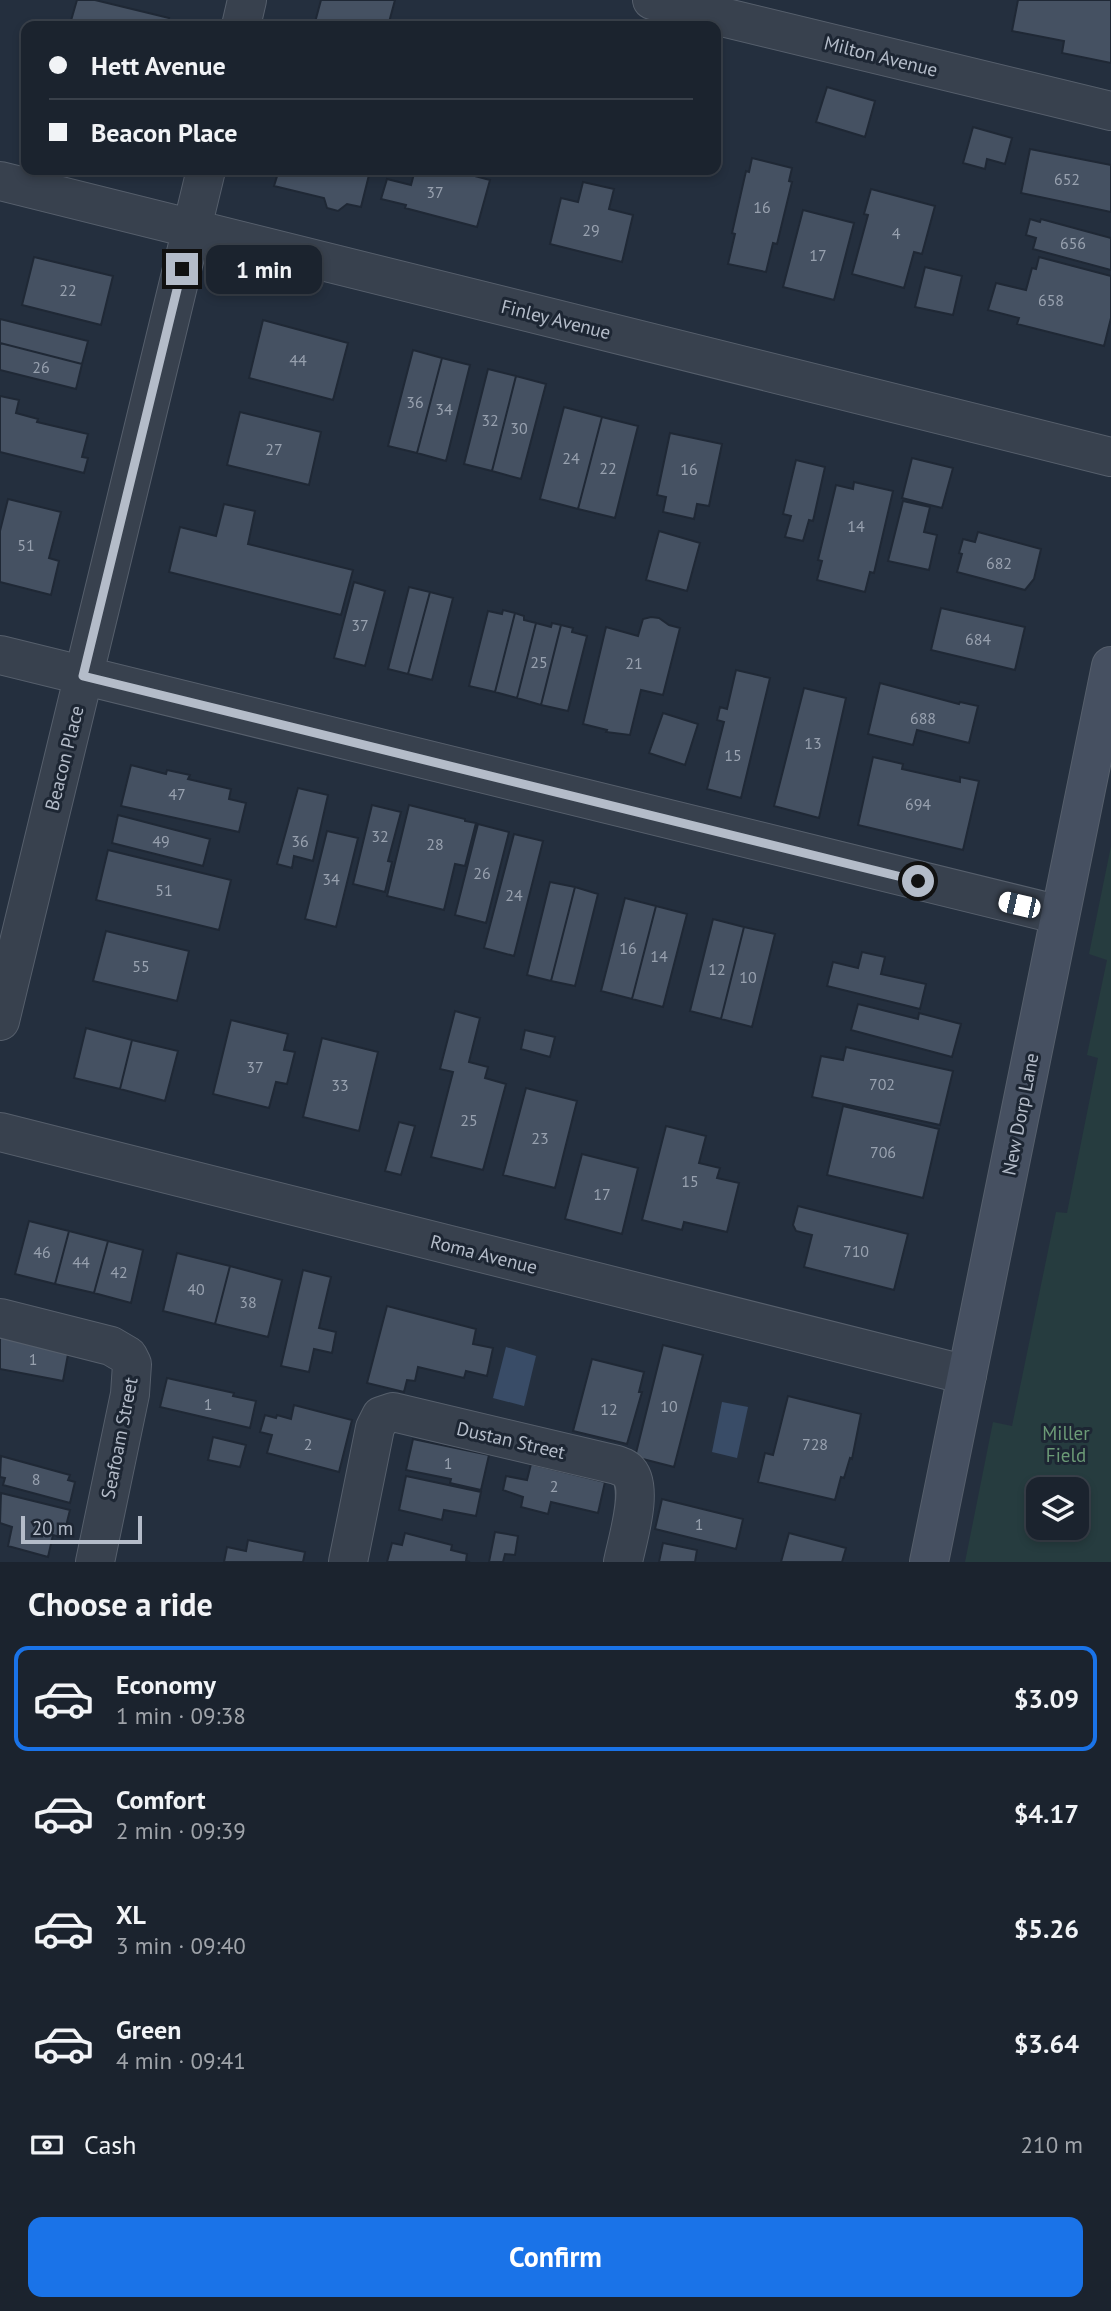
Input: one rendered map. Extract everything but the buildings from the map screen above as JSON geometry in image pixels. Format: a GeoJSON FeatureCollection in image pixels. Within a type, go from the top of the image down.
{"type":"FeatureCollection","features":[{"type":"Feature","properties":{"kind":"street"},"geometry":{"type":"LineString","coordinates":[[242,21],[247,0]]}},
{"type":"Feature","properties":{"kind":"street","name":"Milton Avenue"},"geometry":{"type":"LineString","coordinates":[[652,0],[1111,111]]}},
{"type":"Feature","properties":{"kind":"street","name":"Beacon Place"},"geometry":{"type":"LineString","coordinates":[[0,1021],[205,175]]}},
{"type":"Feature","properties":{"kind":"street","name":"Finley Avenue"},"geometry":{"type":"LineString","coordinates":[[0,181],[1111,457]]}},
{"type":"Feature","properties":{"kind":"street"},"geometry":{"type":"LineString","coordinates":[[0,655],[1060,915]]}},
{"type":"Feature","properties":{"kind":"street","name":"New Dorp Lane"},"geometry":{"type":"LineString","coordinates":[[929,1562],[1111,666]]}},
{"type":"Feature","properties":{"kind":"street","name":"Roma Avenue"},"geometry":{"type":"LineString","coordinates":[[0,1132],[967,1375]]}},
{"type":"Feature","properties":{"kind":"street","name":"Seafoam Street"},"geometry":{"type":"LineString","coordinates":[[0,1318],[111,1346],[128,1356],[132,1364],[130,1394],[95,1562]]}},
{"type":"Feature","properties":{"kind":"street","name":"Dustan Street"},"geometry":{"type":"LineString","coordinates":[[348,1562],[375,1428],[381,1416],[393,1412],[617,1465],[628,1470],[634,1482],[635,1497],[622,1562]]}},
{"type":"Feature","properties":{"kind":"green space","name":"Miller Field"},"geometry":{"type":"Polygon","coordinates":[[[1111,846],[1111,1562],[965,1562],[993,1422],[1012,1426],[1056,1212],[1067,1213],[1098,1058],[1087,1055],[1107,960],[1089,954],[1111,846]]]}},
{"type":"Feature","properties":{"kind":"water"},"geometry":{"type":"Polygon","coordinates":[[[506,1347],[536,1356],[524,1406],[493,1398],[506,1347]]]}},
{"type":"Feature","properties":{"kind":"water"},"geometry":{"type":"Polygon","coordinates":[[[722,1402],[748,1407],[737,1458],[712,1452],[722,1402]]]}},
{"type":"Feature","properties":{"kind":"route"},"geometry":{"type":"LineString","coordinates":[[182,269],[83,676],[918,881]]}}]}
